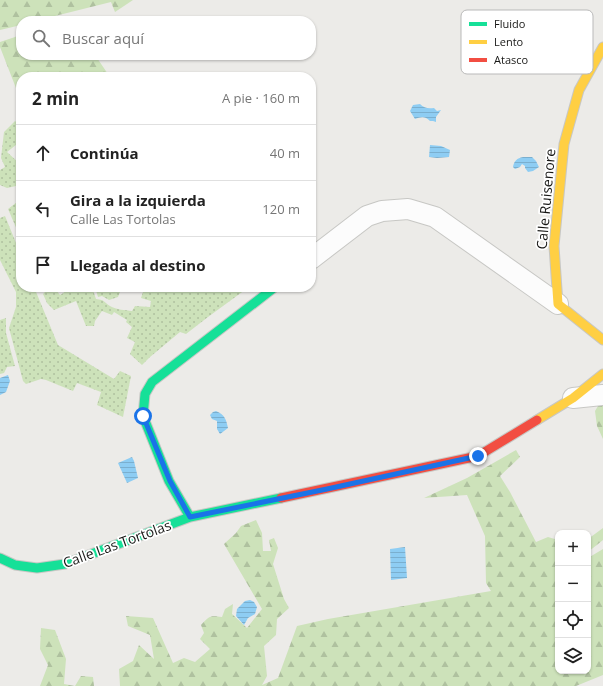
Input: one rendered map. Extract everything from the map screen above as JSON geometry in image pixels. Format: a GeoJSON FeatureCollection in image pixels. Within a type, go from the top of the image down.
{"type":"FeatureCollection","features":[{"type":"Feature","properties":{"kind":"street","name":"Calle Ruisenore"},"geometry":{"type":"LineString","coordinates":[[593,66],[603,48]]}},
{"type":"Feature","properties":{"kind":"street","name":"Calle Ruisenore"},"geometry":{"type":"LineString","coordinates":[[558,304],[554,246],[564,144],[579,90],[588,74]]}},
{"type":"Feature","properties":{"kind":"street"},"geometry":{"type":"LineString","coordinates":[[316,255],[367,216],[382,211],[408,209],[435,217],[558,304],[603,340]]}},
{"type":"Feature","properties":{"kind":"street"},"geometry":{"type":"LineString","coordinates":[[190,517],[170,481],[143,416],[145,394],[152,382],[269,292]]}},
{"type":"Feature","properties":{"kind":"street","name":"Calle Las Tortolas"},"geometry":{"type":"LineString","coordinates":[[0,558],[15,565],[37,568],[65,564],[190,517],[478,456],[573,398],[603,374]]}},
{"type":"Feature","properties":{"kind":"street","name":"Calle Las Tortolas"},"geometry":{"type":"LineString","coordinates":[[573,398],[603,395]]}},
{"type":"Feature","properties":{"kind":"green space"},"geometry":{"type":"Polygon","coordinates":[[[0,0],[133,0],[115,12],[111,2],[55,16],[16,16],[16,26],[0,30],[0,0]]]}},
{"type":"Feature","properties":{"kind":"green space"},"geometry":{"type":"Polygon","coordinates":[[[16,37],[16,60],[98,60],[107,72],[16,72],[16,88],[0,47],[0,42],[16,37]]]}},
{"type":"Feature","properties":{"kind":"green space"},"geometry":{"type":"Polygon","coordinates":[[[15,121],[16,122],[16,145],[7,152],[16,160],[16,186],[7,188],[0,185],[0,170],[5,167],[1,158],[4,132],[15,121]]]}},
{"type":"Feature","properties":{"kind":"green space"},"geometry":{"type":"Polygon","coordinates":[[[16,203],[16,227],[8,209],[16,203]]]}},
{"type":"Feature","properties":{"kind":"green space"},"geometry":{"type":"Polygon","coordinates":[[[5,216],[16,243],[16,292],[0,260],[0,218],[5,216]]]}},
{"type":"Feature","properties":{"kind":"green space"},"geometry":{"type":"Polygon","coordinates":[[[16,292],[36,292],[58,345],[114,379],[120,371],[131,376],[123,417],[97,405],[101,392],[77,383],[73,391],[41,379],[26,384],[23,381],[9,328],[16,307],[16,292]]]}},
{"type":"Feature","properties":{"kind":"green space"},"geometry":{"type":"Polygon","coordinates":[[[45,292],[58,292],[60,295],[65,292],[94,292],[96,299],[103,301],[110,306],[121,310],[132,311],[135,306],[150,307],[151,301],[141,298],[143,292],[242,292],[186,334],[180,332],[142,365],[130,354],[135,342],[127,338],[132,327],[126,322],[127,320],[114,312],[112,315],[102,311],[95,321],[94,326],[86,326],[76,301],[54,310],[47,303],[43,294],[45,292]]]}},
{"type":"Feature","properties":{"kind":"green space"},"geometry":{"type":"Polygon","coordinates":[[[96,292],[120,292],[118,297],[109,300],[102,296],[98,297],[96,292]]]}},
{"type":"Feature","properties":{"kind":"green space"},"geometry":{"type":"Polygon","coordinates":[[[6,318],[6,333],[15,366],[7,367],[4,373],[0,374],[0,320],[6,318]]]}},
{"type":"Feature","properties":{"kind":"green space"},"geometry":{"type":"Polygon","coordinates":[[[601,401],[603,401],[603,439],[597,426],[595,411],[601,401]]]}},
{"type":"Feature","properties":{"kind":"green space"},"geometry":{"type":"Polygon","coordinates":[[[516,450],[520,457],[500,476],[536,542],[548,537],[555,539],[555,674],[591,674],[591,556],[603,549],[603,675],[576,686],[120,686],[119,669],[133,661],[139,645],[154,659],[150,635],[128,626],[126,616],[153,618],[173,663],[184,658],[195,662],[210,649],[200,639],[204,633],[201,625],[210,617],[222,617],[225,609],[233,604],[232,614],[247,628],[262,609],[224,544],[241,526],[256,520],[262,533],[263,551],[271,551],[269,540],[274,538],[278,548],[273,564],[284,599],[289,608],[277,619],[276,635],[264,646],[267,676],[262,685],[278,678],[297,626],[328,619],[491,591],[486,583],[485,536],[467,495],[424,498],[467,478],[516,450]]]}},
{"type":"Feature","properties":{"kind":"green space"},"geometry":{"type":"Polygon","coordinates":[[[603,528],[603,540],[591,550],[591,537],[603,528]]]}},
{"type":"Feature","properties":{"kind":"green space"},"geometry":{"type":"Polygon","coordinates":[[[41,628],[55,630],[66,659],[64,684],[75,686],[40,686],[48,665],[40,649],[41,628]]]}},
{"type":"Feature","properties":{"kind":"green space"},"geometry":{"type":"Polygon","coordinates":[[[81,676],[93,677],[94,686],[75,686],[81,676]]]}},
{"type":"Feature","properties":{"kind":"water"},"geometry":{"type":"Polygon","coordinates":[[[420,104],[426,108],[434,108],[437,111],[441,110],[436,117],[436,122],[430,121],[423,117],[415,119],[410,111],[413,105],[420,104]]]}},
{"type":"Feature","properties":{"kind":"water"},"geometry":{"type":"Polygon","coordinates":[[[430,145],[441,146],[450,150],[449,157],[429,157],[430,145]]]}},
{"type":"Feature","properties":{"kind":"water"},"geometry":{"type":"Polygon","coordinates":[[[523,157],[532,157],[539,167],[528,172],[522,164],[520,167],[515,169],[513,167],[515,161],[523,157]]]}},
{"type":"Feature","properties":{"kind":"water"},"geometry":{"type":"Polygon","coordinates":[[[8,375],[10,381],[6,392],[0,395],[0,378],[8,375]]]}},
{"type":"Feature","properties":{"kind":"water"},"geometry":{"type":"Polygon","coordinates":[[[216,411],[225,418],[227,422],[228,428],[220,434],[217,429],[217,421],[212,419],[210,415],[216,411]]]}},
{"type":"Feature","properties":{"kind":"water"},"geometry":{"type":"Polygon","coordinates":[[[132,457],[138,478],[127,483],[118,463],[132,457]]]}},
{"type":"Feature","properties":{"kind":"water"},"geometry":{"type":"Polygon","coordinates":[[[405,547],[407,578],[391,580],[390,549],[405,547]]]}},
{"type":"Feature","properties":{"kind":"water"},"geometry":{"type":"Polygon","coordinates":[[[250,600],[254,602],[257,607],[255,614],[248,618],[244,625],[236,616],[237,609],[245,601],[250,600]]]}},
{"type":"Feature","properties":{"kind":"traffic: fast"},"geometry":{"type":"LineString","coordinates":[[190,517],[169,481],[143,416],[145,394],[152,382],[269,292]]}},
{"type":"Feature","properties":{"kind":"traffic: fast"},"geometry":{"type":"LineString","coordinates":[[0,558],[15,565],[37,568],[65,564],[190,517],[281,498]]}},
{"type":"Feature","properties":{"kind":"traffic: slow"},"geometry":{"type":"LineString","coordinates":[[593,65],[603,47]]}},
{"type":"Feature","properties":{"kind":"traffic: slow"},"geometry":{"type":"LineString","coordinates":[[588,74],[579,90],[564,144],[554,246],[558,304],[603,340]]}},
{"type":"Feature","properties":{"kind":"traffic: slow"},"geometry":{"type":"LineString","coordinates":[[537,420],[573,398],[603,374]]}},
{"type":"Feature","properties":{"kind":"traffic: jam"},"geometry":{"type":"LineString","coordinates":[[281,498],[478,456],[537,420]]}},
{"type":"Feature","properties":{"kind":"route"},"geometry":{"type":"LineString","coordinates":[[143,416],[170,481],[190,517],[478,456]]}}]}
